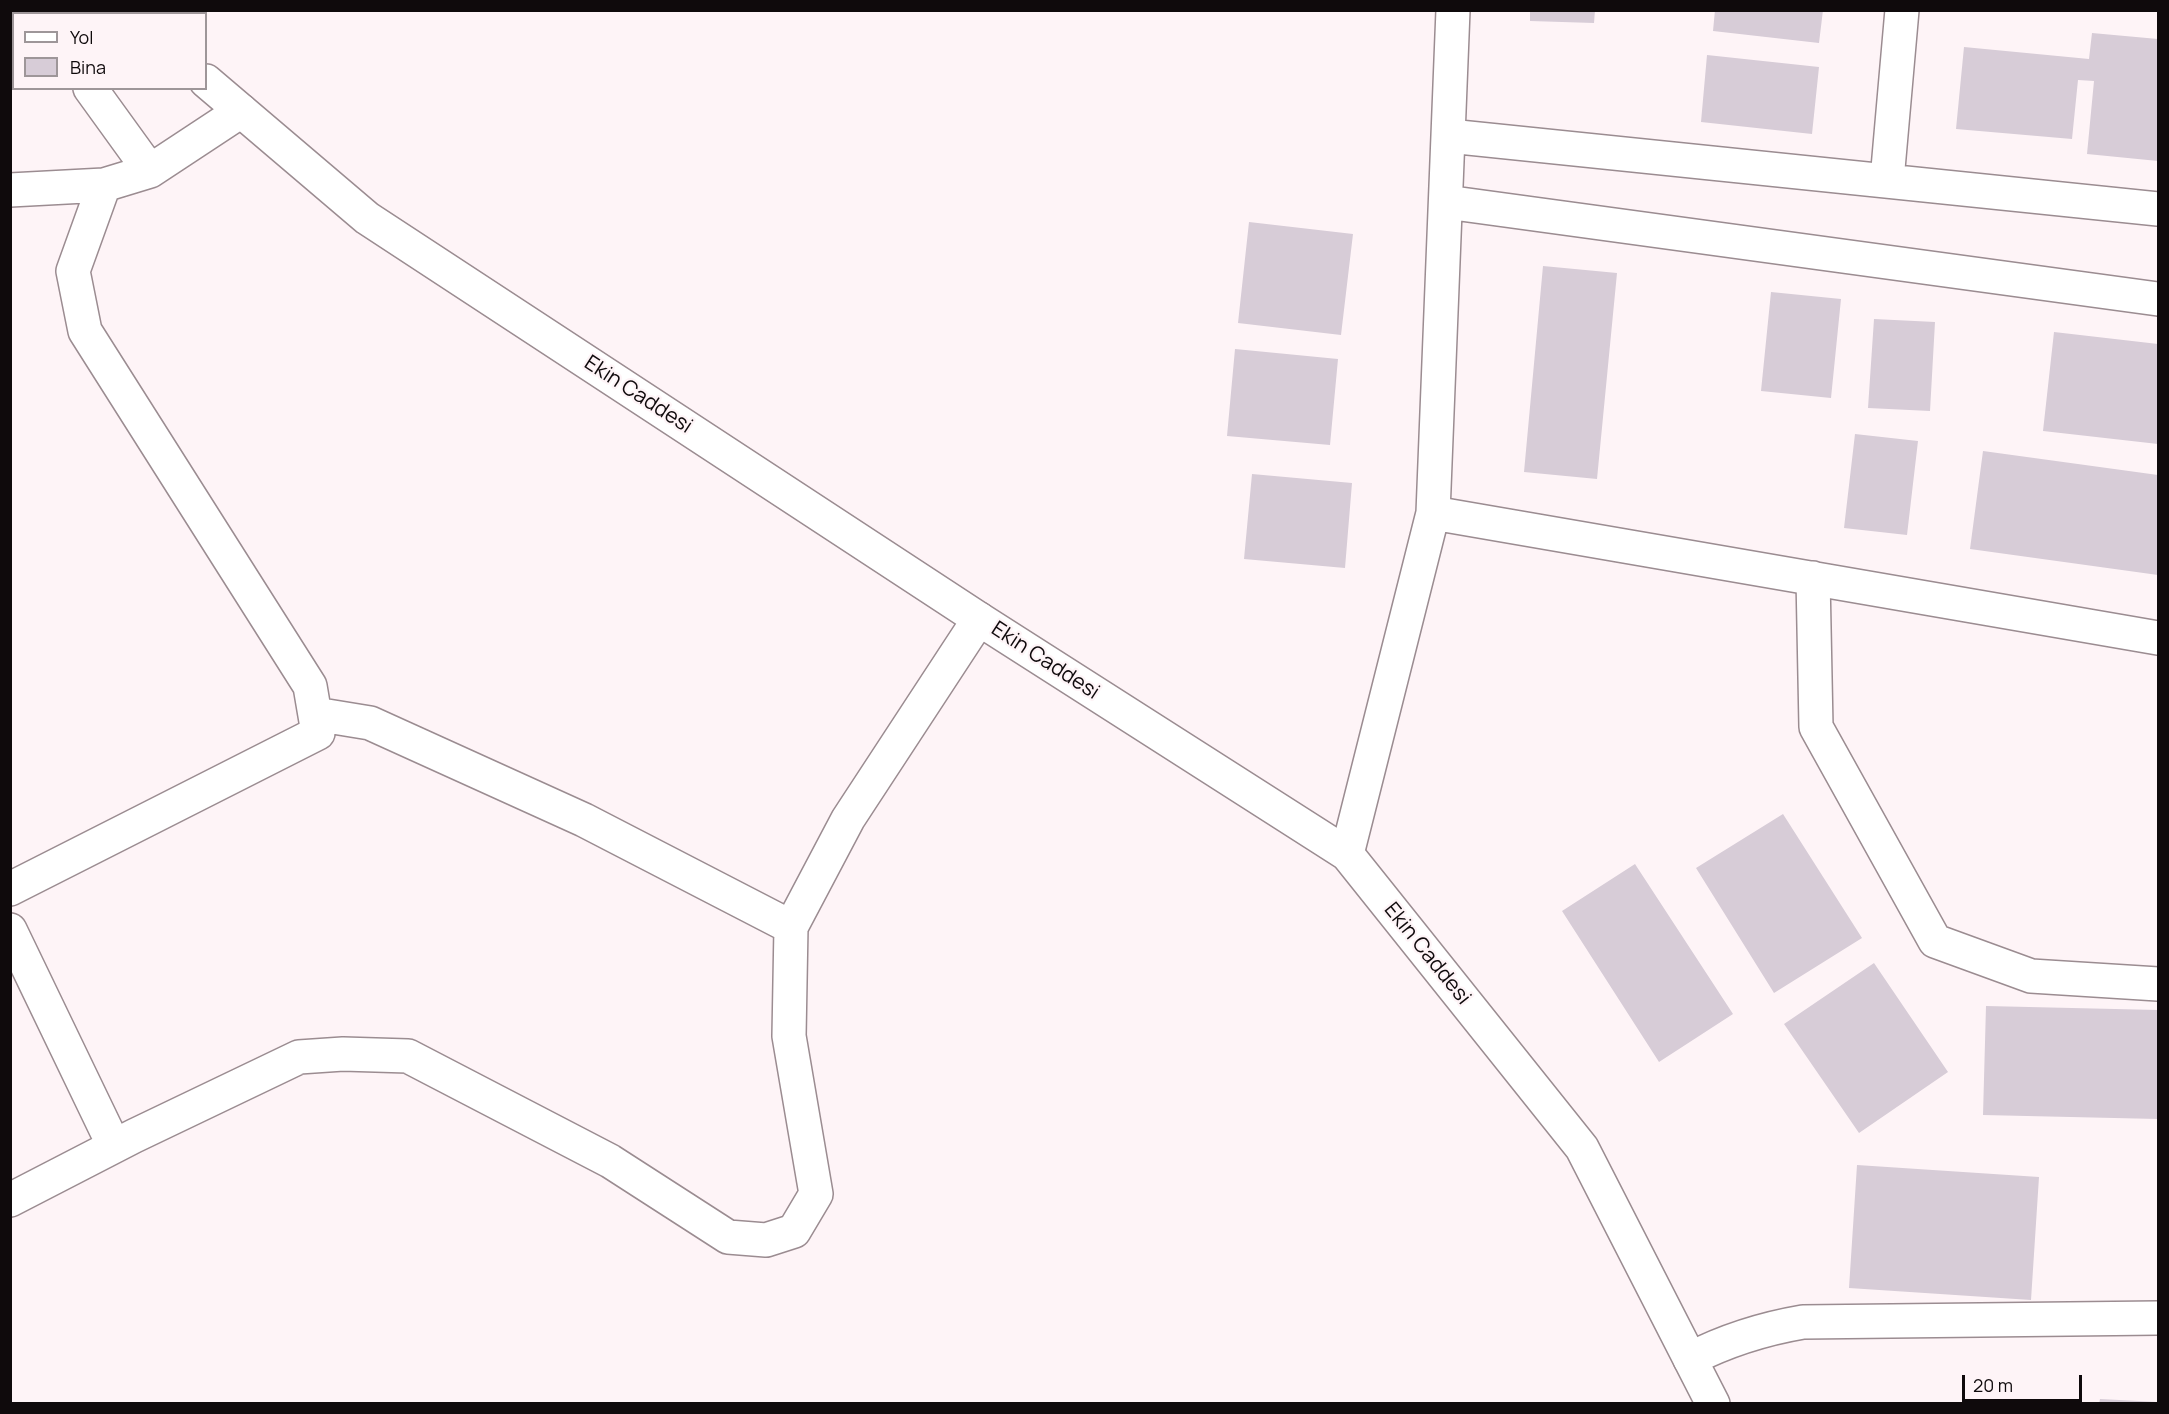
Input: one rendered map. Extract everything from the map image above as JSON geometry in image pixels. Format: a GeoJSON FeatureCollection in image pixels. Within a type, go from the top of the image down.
{"type":"FeatureCollection","features":[{"type":"Feature","properties":{"kind":"street"},"geometry":{"type":"LineString","coordinates":[[1347,854],[1433,513],[1453,10]]}},
{"type":"Feature","properties":{"kind":"street"},"geometry":{"type":"LineString","coordinates":[[1887,180],[1902,10]]}},
{"type":"Feature","properties":{"kind":"street","name":"Ekin Caddesi"},"geometry":{"type":"LineString","coordinates":[[207,82],[368,218],[979,619],[1347,854],[1582,1148],[1713,1404]]}},
{"type":"Feature","properties":{"kind":"street"},"geometry":{"type":"LineString","coordinates":[[91,90],[150,171]]}},
{"type":"Feature","properties":{"kind":"street"},"geometry":{"type":"LineString","coordinates":[[10,190],[104,185],[150,171],[241,111]]}},
{"type":"Feature","properties":{"kind":"street"},"geometry":{"type":"LineString","coordinates":[[1449,136],[2158,209]]}},
{"type":"Feature","properties":{"kind":"street"},"geometry":{"type":"LineString","coordinates":[[10,889],[318,733],[310,686],[85,331],[73,271],[104,185]]}},
{"type":"Feature","properties":{"kind":"street"},"geometry":{"type":"LineString","coordinates":[[1446,202],[2158,299]]}},
{"type":"Feature","properties":{"kind":"street"},"geometry":{"type":"LineString","coordinates":[[1433,513],[2158,638]]}},
{"type":"Feature","properties":{"kind":"street"},"geometry":{"type":"LineString","coordinates":[[1813,578],[1816,727],[1935,941],[2031,976],[2158,984]]}},
{"type":"Feature","properties":{"kind":"street"},"geometry":{"type":"LineString","coordinates":[[10,1200],[298,1056],[343,1054],[408,1056],[610,1161],[728,1238],[766,1240],[794,1231],[816,1194],[789,1036],[791,927],[848,819],[979,619]]}},
{"type":"Feature","properties":{"kind":"street"},"geometry":{"type":"LineString","coordinates":[[315,714],[370,723],[584,820],[791,927]]}},
{"type":"Feature","properties":{"kind":"street"},"geometry":{"type":"LineString","coordinates":[[10,930],[114,1146]]}},
{"type":"Feature","properties":{"kind":"street"},"geometry":{"type":"LineString","coordinates":[[1690,1359],[1723,1342],[1757,1331],[1803,1322],[2158,1318]]}},
{"type":"Feature","properties":{"kind":"building"},"geometry":{"type":"Polygon","coordinates":[[[1530,10],[1595,10],[1594,23],[1530,21],[1530,10]]]}},
{"type":"Feature","properties":{"kind":"building"},"geometry":{"type":"Polygon","coordinates":[[[1715,10],[1823,10],[1819,43],[1713,31],[1715,10]]]}},
{"type":"Feature","properties":{"kind":"building"},"geometry":{"type":"Polygon","coordinates":[[[2092,33],[2158,39],[2158,161],[2087,154],[2094,81],[2078,80],[2072,139],[1956,129],[1964,47],[2089,59],[2092,33]]]}},
{"type":"Feature","properties":{"kind":"building"},"geometry":{"type":"Polygon","coordinates":[[[1707,55],[1819,67],[1812,134],[1701,122],[1707,55]]]}},
{"type":"Feature","properties":{"kind":"building"},"geometry":{"type":"Polygon","coordinates":[[[1249,222],[1353,234],[1341,335],[1238,323],[1249,222]]]}},
{"type":"Feature","properties":{"kind":"building"},"geometry":{"type":"Polygon","coordinates":[[[1543,266],[1617,273],[1597,479],[1524,472],[1543,266]]]}},
{"type":"Feature","properties":{"kind":"building"},"geometry":{"type":"Polygon","coordinates":[[[1771,292],[1841,299],[1831,398],[1761,391],[1771,292]]]}},
{"type":"Feature","properties":{"kind":"building"},"geometry":{"type":"Polygon","coordinates":[[[1874,319],[1935,322],[1930,411],[1868,408],[1874,319]]]}},
{"type":"Feature","properties":{"kind":"building"},"geometry":{"type":"Polygon","coordinates":[[[2054,332],[2158,344],[2158,444],[2043,431],[2054,332]]]}},
{"type":"Feature","properties":{"kind":"building"},"geometry":{"type":"Polygon","coordinates":[[[1235,349],[1338,359],[1330,445],[1227,436],[1235,349]]]}},
{"type":"Feature","properties":{"kind":"building"},"geometry":{"type":"Polygon","coordinates":[[[1855,434],[1918,441],[1907,535],[1844,528],[1855,434]]]}},
{"type":"Feature","properties":{"kind":"building"},"geometry":{"type":"Polygon","coordinates":[[[1983,451],[2158,475],[2158,575],[1970,549],[1983,451]]]}},
{"type":"Feature","properties":{"kind":"building"},"geometry":{"type":"Polygon","coordinates":[[[1252,474],[1352,483],[1345,568],[1244,559],[1252,474]]]}},
{"type":"Feature","properties":{"kind":"building"},"geometry":{"type":"Polygon","coordinates":[[[1783,814],[1862,938],[1774,993],[1696,868],[1783,814]]]}},
{"type":"Feature","properties":{"kind":"building"},"geometry":{"type":"Polygon","coordinates":[[[1635,864],[1733,1014],[1659,1062],[1562,911],[1635,864]]]}},
{"type":"Feature","properties":{"kind":"building"},"geometry":{"type":"Polygon","coordinates":[[[1874,963],[1948,1072],[1859,1133],[1784,1024],[1874,963]]]}},
{"type":"Feature","properties":{"kind":"building"},"geometry":{"type":"Polygon","coordinates":[[[1986,1006],[2158,1010],[2158,1119],[1983,1115],[1986,1006]]]}},
{"type":"Feature","properties":{"kind":"building"},"geometry":{"type":"Polygon","coordinates":[[[1857,1165],[2039,1177],[2031,1300],[1849,1288],[1857,1165]]]}},
{"type":"Feature","properties":{"kind":"building"},"geometry":{"type":"Polygon","coordinates":[[[2100,1399],[2158,1402],[2158,1404],[2099,1404],[2100,1399]]]}}]}
